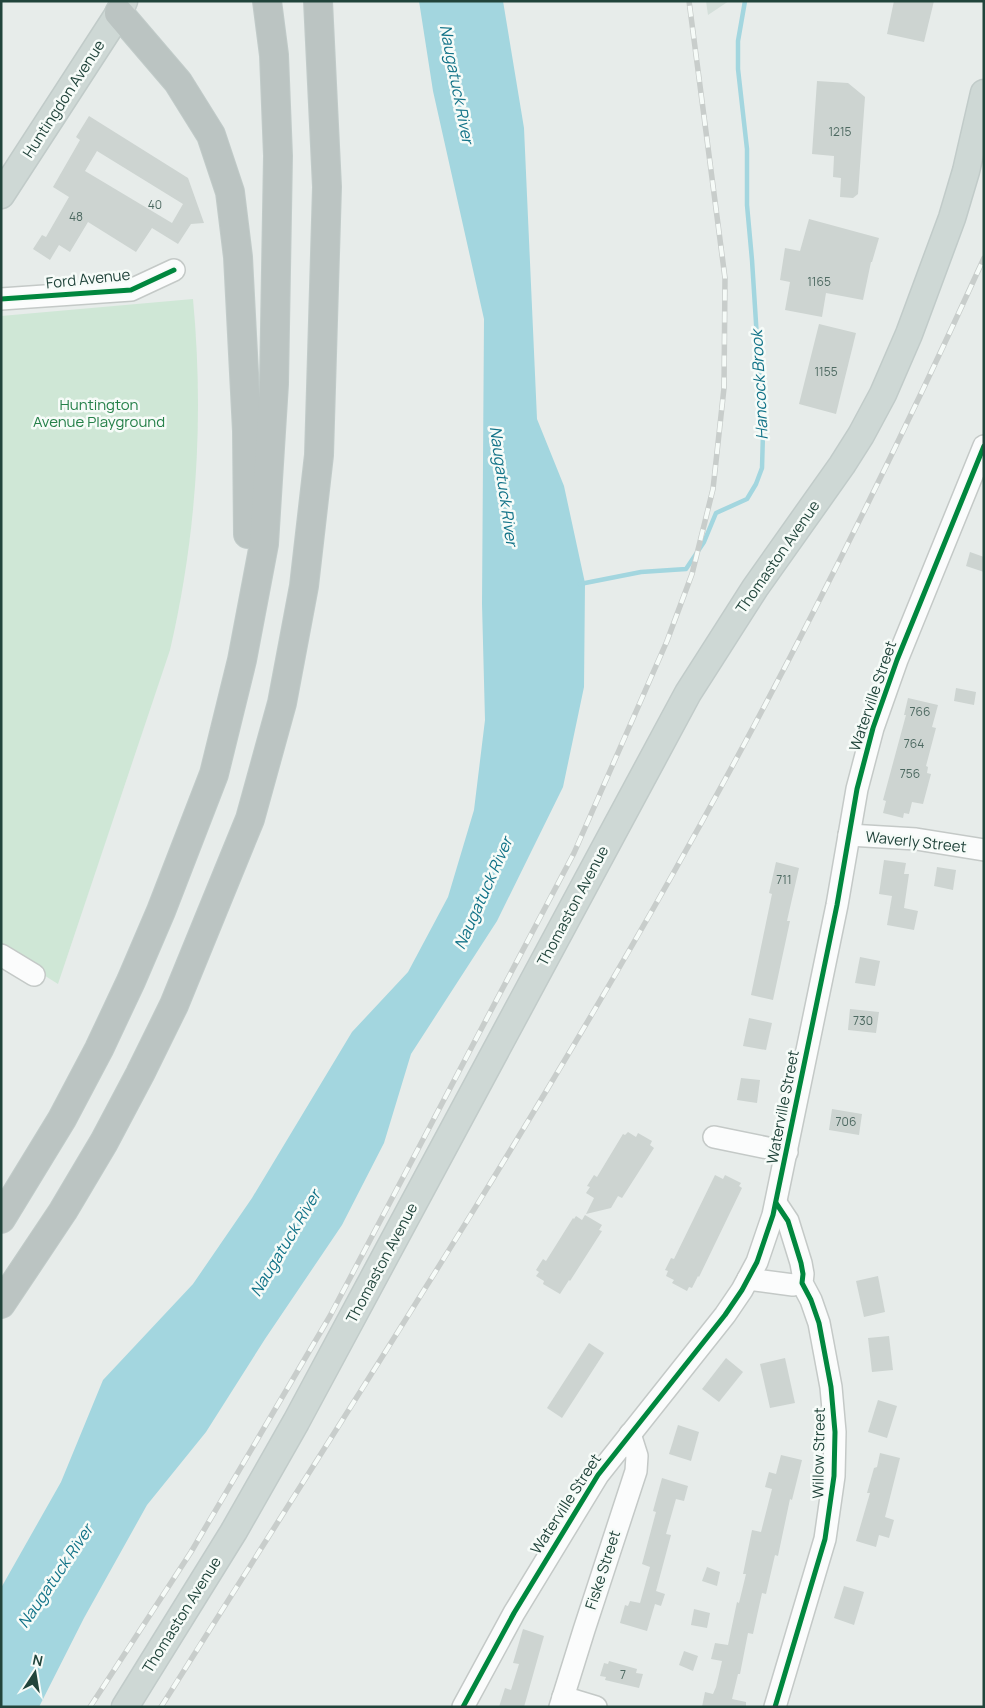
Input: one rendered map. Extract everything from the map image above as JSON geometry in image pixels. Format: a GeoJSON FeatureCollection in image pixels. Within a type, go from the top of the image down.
{"type":"FeatureCollection","features":[{"type":"Feature","properties":{"kind":"highway"},"geometry":{"type":"LineString","coordinates":[[1,1219],[62,1119],[99,1049],[131,981],[161,911],[214,774],[242,660],[264,544],[274,384],[278,156],[274,55],[267,1]]}},
{"type":"Feature","properties":{"kind":"highway"},"geometry":{"type":"LineString","coordinates":[[314,1],[320,48]]}},
{"type":"Feature","properties":{"kind":"highway"},"geometry":{"type":"LineString","coordinates":[[1,1304],[63,1211],[104,1142],[174,1004],[250,819],[282,703],[304,586],[319,455],[326,187],[318,1]]}},
{"type":"Feature","properties":{"kind":"highway"},"geometry":{"type":"LineString","coordinates":[[121,7],[178,82],[211,135],[230,192],[238,257],[247,431],[248,530],[227,660],[203,771],[161,911]]}},
{"type":"Feature","properties":{"kind":"main road","name":"Huntingdon Avenue"},"geometry":{"type":"LineString","coordinates":[[1,195],[121,7]]}},
{"type":"Feature","properties":{"kind":"main road","name":"Thomaston Avenue"},"geometry":{"type":"LineString","coordinates":[[125,1707],[234,1531],[300,1414],[688,693],[755,588],[842,465],[876,409],[909,334],[952,218],[966,171],[984,93]]}},
{"type":"Feature","properties":{"kind":"street","name":"Ford Avenue"},"geometry":{"type":"LineString","coordinates":[[1,299],[131,290],[174,270]]}},
{"type":"Feature","properties":{"kind":"street","name":"Waterville Street"},"geometry":{"type":"LineString","coordinates":[[463,1707],[514,1612],[598,1475],[725,1315],[748,1279],[763,1248],[776,1203],[787,1152],[837,905],[863,763],[885,690],[984,446]]}},
{"type":"Feature","properties":{"kind":"street","name":"Waverly Street"},"geometry":{"type":"LineString","coordinates":[[849,835],[916,839],[984,850]]}},
{"type":"Feature","properties":{"kind":"street"},"geometry":{"type":"LineString","coordinates":[[1,955],[34,975]]}},
{"type":"Feature","properties":{"kind":"street"},"geometry":{"type":"LineString","coordinates":[[714,1137],[787,1152]]}},
{"type":"Feature","properties":{"kind":"street","name":"Willow Street"},"geometry":{"type":"LineString","coordinates":[[776,1203],[788,1221],[801,1263],[802,1284],[811,1300],[819,1324],[826,1352],[835,1432],[831,1505],[822,1547],[776,1707]]}},
{"type":"Feature","properties":{"kind":"street"},"geometry":{"type":"LineString","coordinates":[[748,1279],[793,1285],[802,1284]]}},
{"type":"Feature","properties":{"kind":"street","name":"Fiske Street"},"geometry":{"type":"LineString","coordinates":[[562,1702],[636,1471],[637,1456],[630,1434]]}},
{"type":"Feature","properties":{"kind":"street"},"geometry":{"type":"LineString","coordinates":[[562,1702],[596,1707]]}},
{"type":"Feature","properties":{"kind":"shaded area"},"geometry":{"type":"Polygon","coordinates":[[[706,1],[729,1],[708,15],[706,1]]]}},
{"type":"Feature","properties":{"kind":"green space","name":"Huntington Avenue Playground"},"geometry":{"type":"Polygon","coordinates":[[[193,299],[198,387],[196,475],[187,563],[179,606],[170,650],[58,984],[1,948],[1,316],[193,299]]]}},
{"type":"Feature","properties":{"kind":"water","name":"Naugatuck River"},"geometry":{"type":"Polygon","coordinates":[[[419,1],[503,1],[524,128],[537,419],[564,486],[585,583],[584,687],[563,787],[497,921],[411,1054],[384,1143],[342,1225],[265,1339],[206,1432],[147,1505],[84,1618],[39,1707],[1,1707],[1,1588],[61,1482],[103,1380],[193,1284],[252,1198],[352,1032],[408,972],[448,897],[474,810],[485,720],[482,604],[484,319],[433,91],[419,1]]]}},
{"type":"Feature","properties":{"kind":"building"},"geometry":{"type":"Polygon","coordinates":[[[894,1],[934,1],[924,42],[887,34],[894,1]]]}},
{"type":"Feature","properties":{"kind":"building"},"geometry":{"type":"Polygon","coordinates":[[[817,81],[848,83],[865,97],[858,194],[853,198],[840,197],[841,178],[833,177],[834,156],[812,154],[817,81]]]}},
{"type":"Feature","properties":{"kind":"building"},"geometry":{"type":"Polygon","coordinates":[[[89,116],[188,178],[204,223],[191,224],[178,244],[152,228],[136,252],[88,222],[70,252],[59,245],[50,260],[33,249],[42,235],[46,237],[69,197],[53,187],[80,140],[76,137],[89,116]],[[97,151],[85,171],[172,223],[183,204],[97,151]]]}},
{"type":"Feature","properties":{"kind":"building"},"geometry":{"type":"Polygon","coordinates":[[[809,219],[879,238],[871,262],[863,300],[826,293],[822,317],[785,310],[790,282],[780,280],[785,248],[800,251],[809,219]]]}},
{"type":"Feature","properties":{"kind":"building"},"geometry":{"type":"Polygon","coordinates":[[[819,324],[856,333],[836,414],[799,404],[819,324]]]}},
{"type":"Feature","properties":{"kind":"building"},"geometry":{"type":"Polygon","coordinates":[[[970,552],[984,557],[984,572],[966,566],[970,552]]]}},
{"type":"Feature","properties":{"kind":"building"},"geometry":{"type":"Polygon","coordinates":[[[956,688],[976,692],[974,705],[954,701],[956,688]]]}},
{"type":"Feature","properties":{"kind":"building"},"geometry":{"type":"Polygon","coordinates":[[[908,698],[938,705],[932,727],[936,728],[926,766],[928,767],[927,773],[931,774],[923,804],[912,802],[909,814],[904,813],[903,818],[883,813],[886,801],[883,800],[906,715],[904,715],[908,698]]]}},
{"type":"Feature","properties":{"kind":"building"},"geometry":{"type":"Polygon","coordinates":[[[884,860],[906,863],[904,874],[909,874],[904,908],[918,911],[914,930],[887,925],[892,896],[879,894],[884,860]]]}},
{"type":"Feature","properties":{"kind":"building"},"geometry":{"type":"Polygon","coordinates":[[[776,862],[799,868],[787,921],[790,921],[773,1000],[751,995],[772,894],[769,893],[776,862]]]}},
{"type":"Feature","properties":{"kind":"building"},"geometry":{"type":"Polygon","coordinates":[[[937,867],[956,870],[953,890],[934,886],[937,867]]]}},
{"type":"Feature","properties":{"kind":"building"},"geometry":{"type":"Polygon","coordinates":[[[860,957],[880,961],[875,986],[855,983],[860,957]]]}},
{"type":"Feature","properties":{"kind":"building"},"geometry":{"type":"Polygon","coordinates":[[[850,1009],[879,1012],[876,1033],[848,1030],[850,1009]]]}},
{"type":"Feature","properties":{"kind":"building"},"geometry":{"type":"Polygon","coordinates":[[[749,1018],[772,1023],[766,1050],[743,1046],[749,1018]]]}},
{"type":"Feature","properties":{"kind":"building"},"geometry":{"type":"Polygon","coordinates":[[[741,1078],[760,1080],[757,1103],[737,1100],[741,1078]]]}},
{"type":"Feature","properties":{"kind":"building"},"geometry":{"type":"Polygon","coordinates":[[[832,1109],[862,1114],[859,1135],[829,1130],[832,1109]]]}},
{"type":"Feature","properties":{"kind":"building"},"geometry":{"type":"Polygon","coordinates":[[[628,1132],[636,1137],[638,1133],[652,1141],[650,1145],[654,1148],[622,1198],[618,1196],[611,1208],[586,1214],[594,1198],[586,1193],[590,1187],[587,1186],[594,1175],[597,1177],[623,1134],[625,1135],[628,1132]]]}},
{"type":"Feature","properties":{"kind":"building"},"geometry":{"type":"Polygon","coordinates":[[[715,1175],[723,1179],[725,1175],[741,1183],[739,1186],[742,1188],[699,1277],[692,1288],[689,1287],[687,1291],[672,1283],[674,1280],[666,1276],[668,1271],[665,1270],[671,1258],[674,1259],[715,1175]]]}},
{"type":"Feature","properties":{"kind":"building"},"geometry":{"type":"Polygon","coordinates":[[[585,1215],[602,1225],[599,1230],[602,1231],[560,1294],[543,1284],[544,1281],[536,1276],[539,1272],[536,1270],[543,1259],[546,1261],[573,1218],[576,1216],[582,1220],[585,1215]]]}},
{"type":"Feature","properties":{"kind":"building"},"geometry":{"type":"Polygon","coordinates":[[[878,1276],[885,1312],[864,1317],[856,1281],[878,1276]]]}},
{"type":"Feature","properties":{"kind":"building"},"geometry":{"type":"Polygon","coordinates":[[[889,1336],[893,1370],[872,1372],[868,1338],[889,1336]]]}},
{"type":"Feature","properties":{"kind":"building"},"geometry":{"type":"Polygon","coordinates":[[[589,1343],[604,1353],[562,1418],[547,1408],[589,1343]]]}},
{"type":"Feature","properties":{"kind":"building"},"geometry":{"type":"Polygon","coordinates":[[[726,1358],[743,1372],[719,1402],[702,1389],[726,1358]]]}},
{"type":"Feature","properties":{"kind":"building"},"geometry":{"type":"Polygon","coordinates":[[[785,1358],[795,1403],[770,1408],[760,1364],[785,1358]]]}},
{"type":"Feature","properties":{"kind":"building"},"geometry":{"type":"Polygon","coordinates":[[[878,1400],[897,1406],[887,1438],[868,1432],[878,1400]]]}},
{"type":"Feature","properties":{"kind":"building"},"geometry":{"type":"Polygon","coordinates":[[[678,1425],[699,1432],[691,1461],[669,1454],[678,1425]]]}},
{"type":"Feature","properties":{"kind":"building"},"geometry":{"type":"Polygon","coordinates":[[[880,1453],[900,1458],[885,1517],[894,1520],[889,1538],[879,1535],[876,1547],[856,1541],[870,1493],[867,1493],[880,1453]]]}},
{"type":"Feature","properties":{"kind":"building"},"geometry":{"type":"Polygon","coordinates":[[[781,1455],[802,1460],[792,1500],[790,1499],[778,1556],[775,1555],[766,1594],[762,1593],[753,1634],[748,1633],[740,1674],[738,1674],[732,1699],[746,1702],[746,1707],[702,1707],[705,1692],[713,1694],[716,1687],[722,1661],[711,1659],[715,1643],[728,1645],[737,1602],[739,1603],[746,1574],[743,1574],[752,1530],[761,1532],[772,1489],[765,1487],[769,1472],[776,1474],[781,1455]]]}},
{"type":"Feature","properties":{"kind":"building"},"geometry":{"type":"Polygon","coordinates":[[[662,1478],[688,1486],[684,1501],[676,1499],[666,1534],[671,1535],[656,1591],[665,1594],[661,1606],[655,1604],[647,1631],[620,1623],[625,1605],[628,1606],[630,1601],[640,1603],[650,1567],[642,1564],[656,1512],[653,1511],[662,1478]]]}},
{"type":"Feature","properties":{"kind":"building"},"geometry":{"type":"Polygon","coordinates":[[[707,1567],[720,1572],[717,1586],[702,1581],[707,1567]]]}},
{"type":"Feature","properties":{"kind":"building"},"geometry":{"type":"Polygon","coordinates":[[[844,1586],[864,1592],[854,1625],[834,1618],[844,1586]]]}},
{"type":"Feature","properties":{"kind":"building"},"geometry":{"type":"Polygon","coordinates":[[[694,1609],[710,1613],[707,1628],[691,1625],[694,1609]]]}},
{"type":"Feature","properties":{"kind":"building"},"geometry":{"type":"Polygon","coordinates":[[[523,1629],[544,1636],[524,1707],[499,1707],[505,1688],[511,1690],[519,1664],[513,1663],[523,1629]]]}},
{"type":"Feature","properties":{"kind":"building"},"geometry":{"type":"Polygon","coordinates":[[[684,1651],[698,1656],[693,1671],[679,1665],[684,1651]]]}},
{"type":"Feature","properties":{"kind":"building"},"geometry":{"type":"Polygon","coordinates":[[[609,1661],[637,1669],[636,1673],[643,1674],[639,1688],[605,1680],[606,1677],[600,1676],[604,1663],[608,1664],[609,1661]]]}},
{"type":"Feature","properties":{"kind":"waterway","name":"Hancock Brook"},"geometry":{"type":"LineString","coordinates":[[580,584],[641,572],[686,569],[704,542],[716,513],[747,499],[756,484],[762,468],[763,433],[747,205],[747,149],[738,69],[738,41],[745,1]]}},
{"type":"Feature","properties":{"kind":"railway"},"geometry":{"type":"LineString","coordinates":[[90,1707],[191,1552],[330,1316],[574,853],[667,641],[692,574],[713,489],[724,388],[725,278],[689,1]]}},
{"type":"Feature","properties":{"kind":"railway"},"geometry":{"type":"LineString","coordinates":[[161,1707],[356,1399],[548,1089],[670,879],[754,726],[834,572],[873,494],[984,258]]}},
{"type":"Feature","properties":{"kind":"cycle path"},"geometry":{"type":"LineString","coordinates":[[1,299],[131,290],[174,270]]}},
{"type":"Feature","properties":{"kind":"cycle path"},"geometry":{"type":"LineString","coordinates":[[463,1707],[514,1613],[598,1475],[725,1315],[742,1290],[757,1262],[773,1215],[837,905],[857,789],[873,728],[897,660],[984,446]]}},
{"type":"Feature","properties":{"kind":"cycle path"},"geometry":{"type":"LineString","coordinates":[[775,1707],[825,1539],[834,1476],[835,1432],[831,1387],[819,1323],[811,1300],[802,1283],[801,1263],[788,1221],[776,1203]]}}]}
